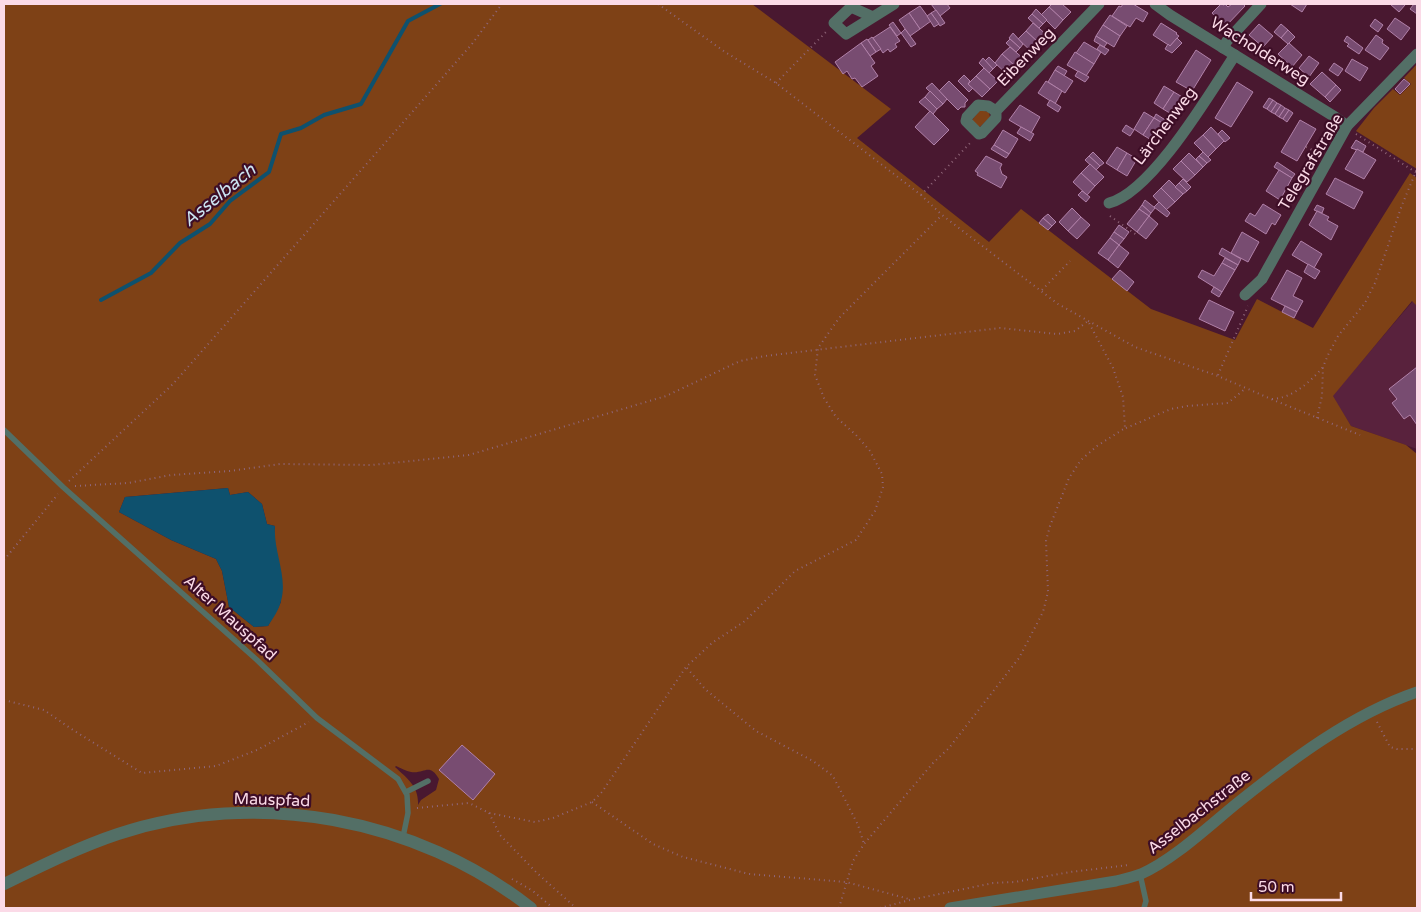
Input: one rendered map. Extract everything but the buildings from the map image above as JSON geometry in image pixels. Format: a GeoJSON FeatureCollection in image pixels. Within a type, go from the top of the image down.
{"type":"FeatureCollection","features":[{"type":"Feature","properties":{"kind":"street"},"geometry":{"type":"LineString","coordinates":[[873,17],[851,7],[834,23],[846,34],[894,4]]}},
{"type":"Feature","properties":{"kind":"street","name":"Eibenweg"},"geometry":{"type":"LineString","coordinates":[[996,111],[988,106],[978,105],[967,117],[968,124],[979,134],[982,133],[996,118],[996,111],[1099,4]]}},
{"type":"Feature","properties":{"kind":"street","name":"Wacholderweg"},"geometry":{"type":"LineString","coordinates":[[1155,4],[1170,16],[1335,116],[1348,126]]}},
{"type":"Feature","properties":{"kind":"street"},"geometry":{"type":"LineString","coordinates":[[1223,48],[1261,4]]}},
{"type":"Feature","properties":{"kind":"street","name":"Telegrafstraße"},"geometry":{"type":"LineString","coordinates":[[1245,295],[1262,279],[1348,126],[1417,54]]}},
{"type":"Feature","properties":{"kind":"street","name":"Lärchenweg"},"geometry":{"type":"LineString","coordinates":[[1109,203],[1119,200],[1133,191],[1147,177],[1195,116],[1235,55]]}},
{"type":"Feature","properties":{"kind":"street","name":"Asselbachstraße"},"geometry":{"type":"LineString","coordinates":[[950,908],[1116,881],[1140,874],[1163,862],[1260,785],[1309,750],[1372,711],[1417,692]]}},
{"type":"Feature","properties":{"kind":"street","name":"Mauspfad"},"geometry":{"type":"LineString","coordinates":[[4,884],[51,861],[119,834],[166,822],[245,813],[312,817],[355,824],[403,837],[459,862],[520,899],[531,908]]}},
{"type":"Feature","properties":{"kind":"lane","name":"Alter Mauspfad"},"geometry":{"type":"LineString","coordinates":[[4,430],[63,487],[257,660],[317,718],[388,770],[398,779],[406,792]]}},
{"type":"Feature","properties":{"kind":"lane"},"geometry":{"type":"LineString","coordinates":[[403,837],[408,809],[406,792],[428,781]]}},
{"type":"Feature","properties":{"kind":"lane"},"geometry":{"type":"LineString","coordinates":[[1140,874],[1146,901],[1144,908]]}},
{"type":"Feature","properties":{"kind":"path"},"geometry":{"type":"LineString","coordinates":[[4,560],[63,487],[173,384],[472,44],[502,4]]}},
{"type":"Feature","properties":{"kind":"path"},"geometry":{"type":"LineString","coordinates":[[658,4],[725,52],[776,83],[921,195],[942,215],[1058,304],[1135,347],[1218,376],[1271,400],[1360,435]]}},
{"type":"Feature","properties":{"kind":"path"},"geometry":{"type":"LineString","coordinates":[[776,83],[828,31],[836,26]]}},
{"type":"Feature","properties":{"kind":"path"},"geometry":{"type":"LineString","coordinates":[[1348,126],[1353,132],[1416,173]]}},
{"type":"Feature","properties":{"kind":"path"},"geometry":{"type":"LineString","coordinates":[[921,195],[979,134]]}},
{"type":"Feature","properties":{"kind":"path"},"geometry":{"type":"LineString","coordinates":[[1306,147],[1329,158]]}},
{"type":"Feature","properties":{"kind":"path"},"geometry":{"type":"LineString","coordinates":[[1318,418],[1324,367],[1328,356],[1338,336],[1366,303],[1376,283],[1402,205],[1417,169]]}},
{"type":"Feature","properties":{"kind":"path"},"geometry":{"type":"LineString","coordinates":[[408,809],[469,803],[489,813],[535,822],[553,818],[592,802],[602,792],[686,668],[712,643],[745,621],[794,571],[856,540],[876,511],[883,487],[882,474],[870,451],[836,417],[824,398],[815,375],[818,348],[839,318],[942,215]]}},
{"type":"Feature","properties":{"kind":"path"},"geometry":{"type":"LineString","coordinates":[[1110,216],[1138,236]]}},
{"type":"Feature","properties":{"kind":"path"},"geometry":{"type":"LineString","coordinates":[[1042,290],[1070,261]]}},
{"type":"Feature","properties":{"kind":"path"},"geometry":{"type":"LineString","coordinates":[[1218,376],[1228,349],[1246,312]]}},
{"type":"Feature","properties":{"kind":"path"},"geometry":{"type":"LineString","coordinates":[[63,487],[128,483],[170,475],[230,471],[280,464],[372,465],[469,455],[666,396],[740,361],[818,348],[1000,328],[1057,334],[1074,331],[1088,321]]}},
{"type":"Feature","properties":{"kind":"path"},"geometry":{"type":"LineString","coordinates":[[1088,321],[1113,368],[1123,397],[1125,428]]}},
{"type":"Feature","properties":{"kind":"path"},"geometry":{"type":"LineString","coordinates":[[1271,400],[1284,399],[1297,391],[1314,378],[1324,367]]}},
{"type":"Feature","properties":{"kind":"path"},"geometry":{"type":"LineString","coordinates":[[839,908],[853,861],[864,844],[933,763],[949,748],[1018,658],[1043,612],[1048,592],[1046,541],[1069,478],[1081,460],[1097,446],[1125,428],[1171,409],[1228,403],[1246,388]]}},
{"type":"Feature","properties":{"kind":"path"},"geometry":{"type":"LineString","coordinates":[[686,668],[705,689],[756,730],[813,760],[833,776],[858,824],[864,844]]}},
{"type":"Feature","properties":{"kind":"path"},"geometry":{"type":"LineString","coordinates":[[4,700],[44,710],[142,773],[216,766],[257,750],[317,718]]}},
{"type":"Feature","properties":{"kind":"path"},"geometry":{"type":"LineString","coordinates":[[1372,711],[1390,746],[1397,749],[1417,749]]}},
{"type":"Feature","properties":{"kind":"path"},"geometry":{"type":"LineString","coordinates":[[592,802],[653,844],[683,858],[748,874],[846,882],[910,900]]}},
{"type":"Feature","properties":{"kind":"path"},"geometry":{"type":"LineString","coordinates":[[489,813],[500,835],[576,908]]}},
{"type":"Feature","properties":{"kind":"path"},"geometry":{"type":"LineString","coordinates":[[880,908],[993,883],[1015,882],[1130,864]]}},
{"type":"Feature","properties":{"kind":"path"},"geometry":{"type":"LineString","coordinates":[[510,877],[533,891],[552,908]]}},
{"type":"Feature","properties":{"kind":"shaded area"},"geometry":{"type":"Polygon","coordinates":[[[4,4],[752,4],[891,109],[857,138],[989,242],[1021,209],[1151,309],[1235,340],[1257,299],[1313,328],[1410,173],[1417,178],[1417,306],[1412,301],[1333,396],[1351,426],[1406,445],[1417,454],[1417,908],[4,908],[4,4]],[[228,488],[125,497],[119,512],[171,540],[216,559],[222,571],[229,607],[254,627],[268,626],[281,602],[274,534],[275,526],[267,524],[262,504],[248,492],[230,495],[228,488]],[[396,766],[415,788],[418,805],[421,800],[436,790],[439,779],[432,771],[411,772],[396,766]]]}},
{"type":"Feature","properties":{"kind":"shaded area"},"geometry":{"type":"Polygon","coordinates":[[[1417,64],[1417,169],[1356,131],[1374,108],[1393,89],[1400,95],[1411,84],[1404,78],[1417,64]]]}},
{"type":"Feature","properties":{"kind":"shaded area"},"geometry":{"type":"Polygon","coordinates":[[[980,110],[989,112],[990,117],[980,127],[972,120],[980,110]]]}},
{"type":"Feature","properties":{"kind":"shaded area"},"geometry":{"type":"Polygon","coordinates":[[[1413,301],[1417,306],[1417,449],[1351,426],[1332,396],[1413,301]]]}},
{"type":"Feature","properties":{"kind":"water"},"geometry":{"type":"Polygon","coordinates":[[[228,488],[230,495],[248,492],[262,504],[267,524],[275,526],[283,592],[279,608],[268,626],[254,627],[229,607],[222,571],[216,559],[171,540],[119,512],[125,497],[228,488]]]}},
{"type":"Feature","properties":{"kind":"waterway","name":"Asselbach"},"geometry":{"type":"LineString","coordinates":[[101,300],[151,273],[180,243],[210,224],[230,201],[269,172],[281,134],[301,128],[324,115],[361,104],[408,21],[440,4]]}}]}
